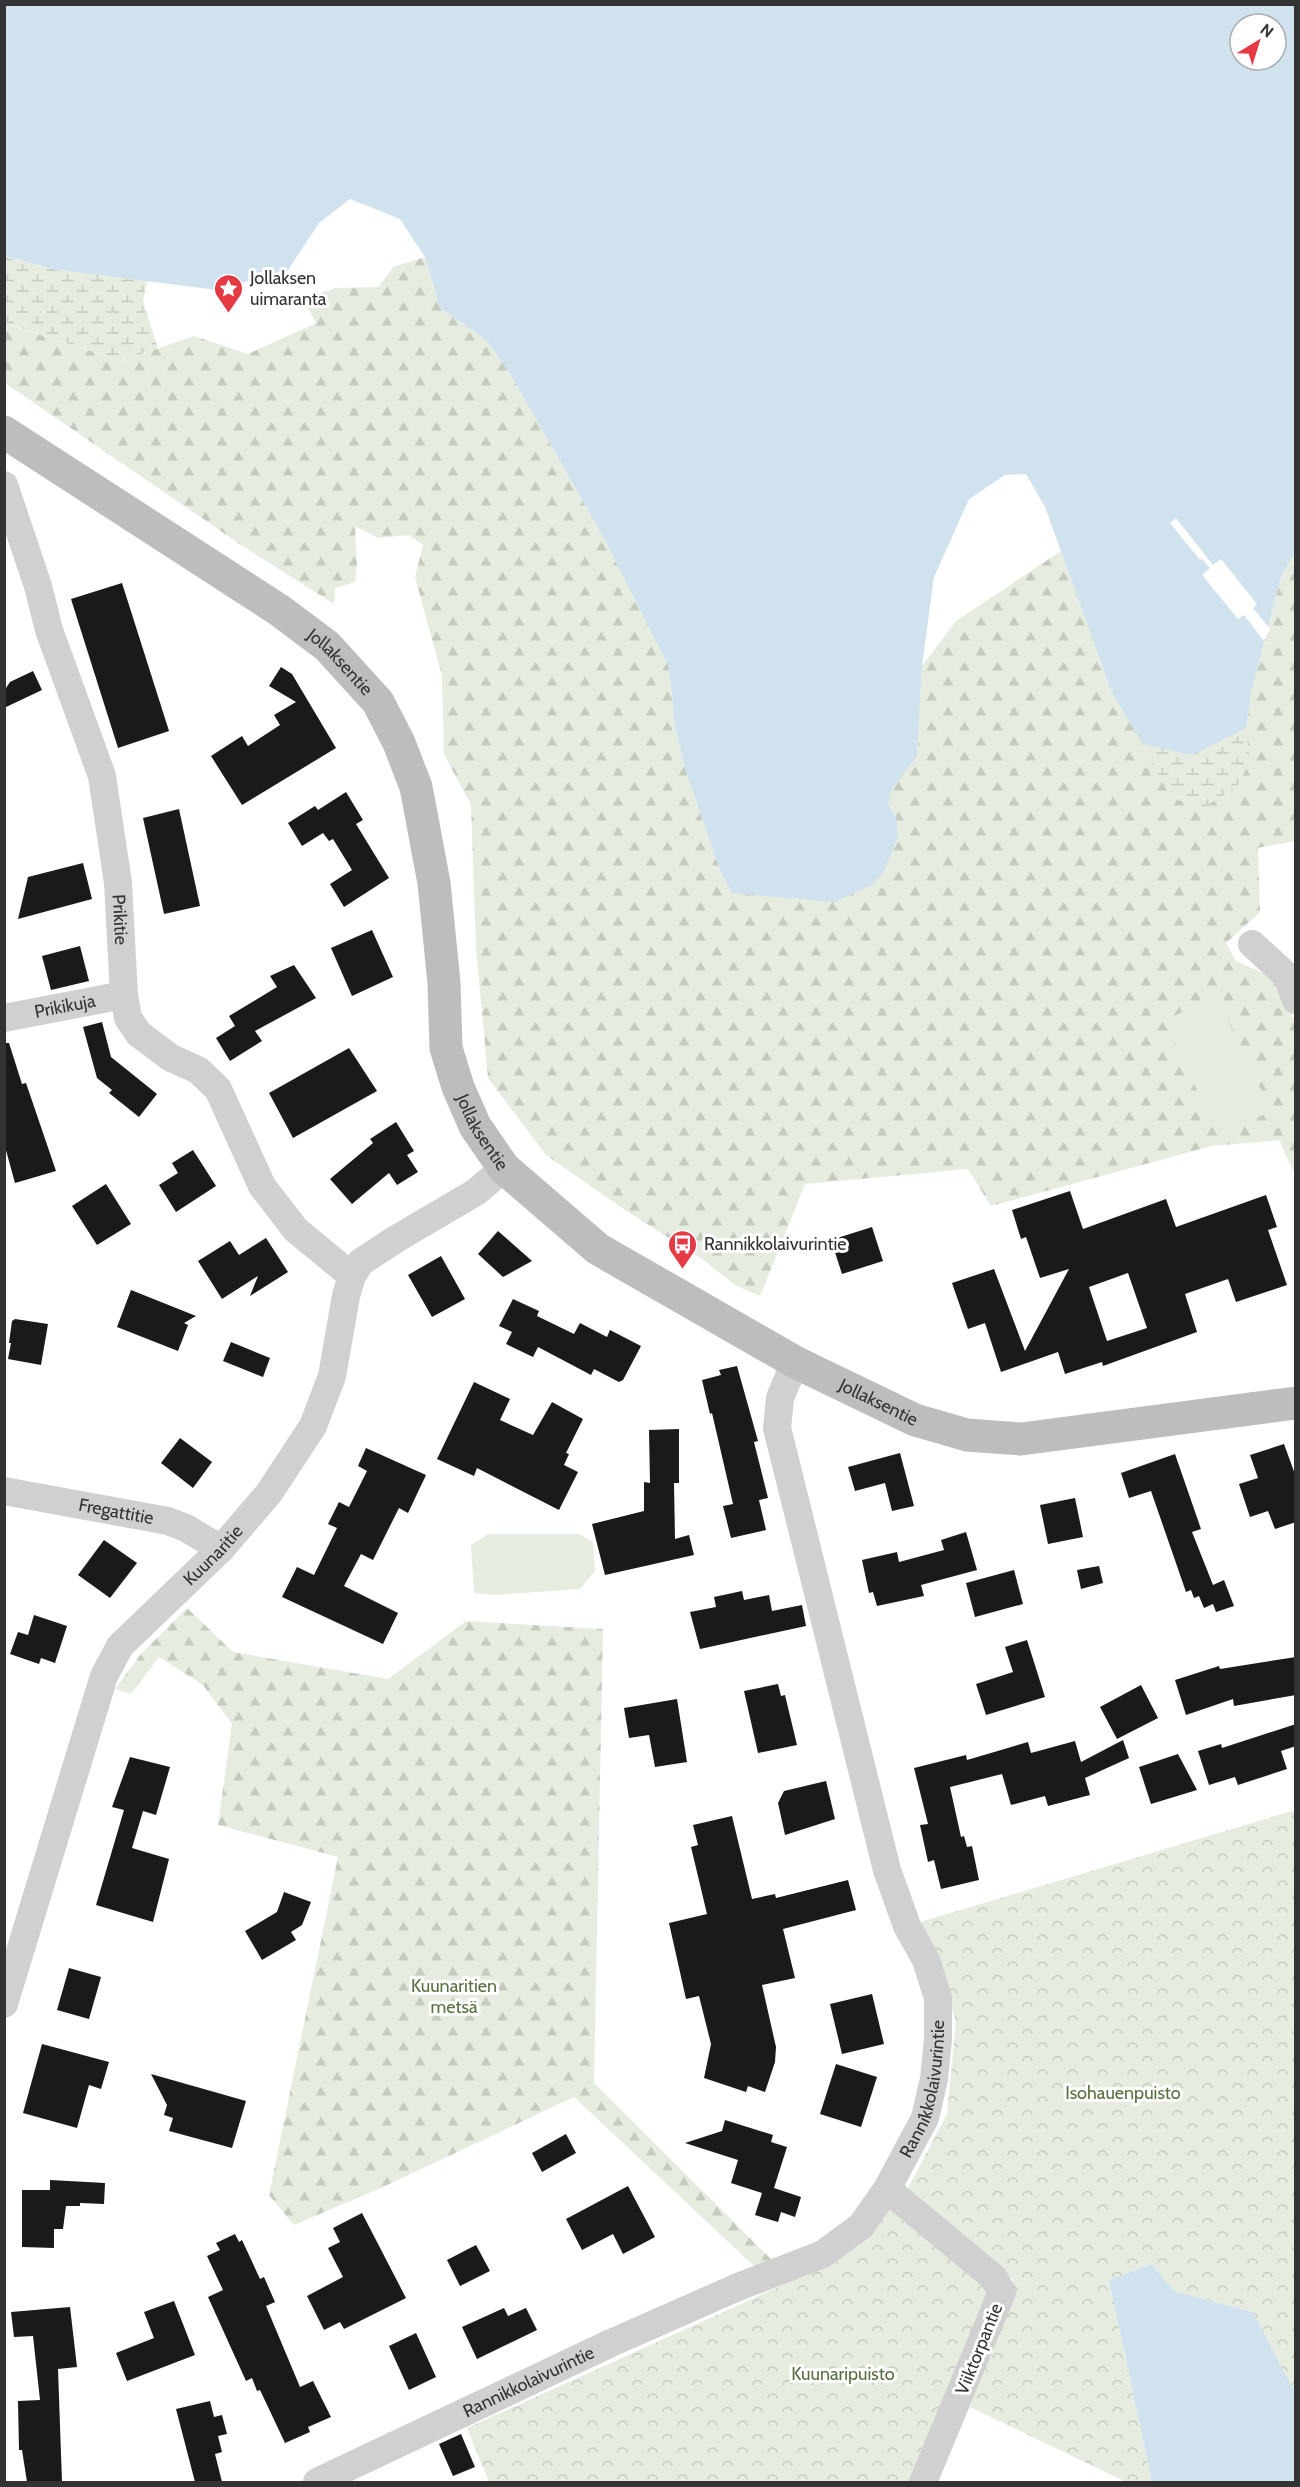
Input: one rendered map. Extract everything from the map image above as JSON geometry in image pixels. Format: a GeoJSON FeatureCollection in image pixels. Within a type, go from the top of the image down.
{"type":"FeatureCollection","features":[{"type":"Feature","properties":{"kind":"main road","name":"Jollaksentie"},"geometry":{"type":"LineString","coordinates":[[4,432],[279,610],[327,646],[378,702],[399,743],[416,787],[434,883],[444,983],[446,1048],[458,1087],[475,1126],[504,1168],[598,1249],[795,1362],[915,1420],[977,1436],[1021,1439],[1296,1402]]}},
{"type":"Feature","properties":{"kind":"street","name":"Prikitie"},"geometry":{"type":"LineString","coordinates":[[4,485],[38,586],[48,630],[102,776],[118,883],[124,995],[128,1018],[140,1034],[171,1058],[198,1070],[218,1089],[262,1186],[296,1230],[352,1276]]}},
{"type":"Feature","properties":{"kind":"street"},"geometry":{"type":"LineString","coordinates":[[1252,944],[1287,976],[1296,1000]]}},
{"type":"Feature","properties":{"kind":"street","name":"Prikikuja"},"geometry":{"type":"LineString","coordinates":[[4,1018],[124,995]]}},
{"type":"Feature","properties":{"kind":"street","name":"Kuunaritie"},"geometry":{"type":"LineString","coordinates":[[4,2004],[105,1676],[120,1646],[221,1549],[269,1493],[314,1426],[332,1376],[346,1296],[352,1276],[361,1262],[476,1192],[504,1168]]}},
{"type":"Feature","properties":{"kind":"street","name":"Rannikkolaivurintie"},"geometry":{"type":"LineString","coordinates":[[317,2482],[611,2343],[738,2287],[823,2254],[861,2226],[887,2189],[925,2118],[936,2069],[938,1998],[926,1960],[907,1926],[887,1870],[777,1428],[780,1398],[795,1362]]}},
{"type":"Feature","properties":{"kind":"street","name":"Fregattitie"},"geometry":{"type":"LineString","coordinates":[[4,1491],[168,1521],[186,1527],[221,1549]]}},
{"type":"Feature","properties":{"kind":"street","name":"Viiktorpantie"},"geometry":{"type":"LineString","coordinates":[[887,2189],[993,2277],[1002,2292],[923,2482]]}},
{"type":"Feature","properties":{"kind":"green space"},"geometry":{"type":"Polygon","coordinates":[[[4,256],[52,269],[147,281],[143,302],[158,348],[122,361],[5,323],[4,256]]]}},
{"type":"Feature","properties":{"kind":"green space"},"geometry":{"type":"Polygon","coordinates":[[[425,257],[440,308],[487,341],[509,372],[600,531],[669,667],[675,727],[686,772],[721,873],[732,893],[767,894],[896,817],[888,804],[892,789],[917,755],[922,666],[956,621],[1061,551],[1112,693],[1143,744],[1246,729],[1251,694],[1281,577],[1295,553],[1295,841],[1258,848],[1260,912],[1226,943],[1236,961],[1279,980],[1295,1022],[1295,1175],[1279,1140],[1212,1146],[991,1206],[968,1169],[805,1184],[760,1296],[735,1285],[702,1259],[625,1210],[546,1155],[488,1078],[476,947],[471,805],[444,754],[442,676],[415,577],[423,545],[409,535],[378,538],[355,526],[357,564],[355,582],[335,588],[334,604],[241,545],[5,383],[4,323],[122,361],[194,336],[248,354],[316,323],[304,300],[335,288],[379,287],[393,267],[425,257]]]}},
{"type":"Feature","properties":{"kind":"green space"},"geometry":{"type":"Polygon","coordinates":[[[1251,694],[1246,728],[1250,761],[1237,787],[1203,808],[1171,798],[1124,712],[1171,722],[1251,694]]]}},
{"type":"Feature","properties":{"kind":"green space"},"geometry":{"type":"Polygon","coordinates":[[[1216,996],[1271,1111],[1219,1136],[1164,1021],[1216,996]]]}},
{"type":"Feature","properties":{"kind":"green space"},"geometry":{"type":"Polygon","coordinates":[[[488,1534],[579,1534],[593,1542],[595,1571],[580,1589],[494,1595],[474,1593],[471,1545],[488,1534]]]}},
{"type":"Feature","properties":{"kind":"green space","name":"Kuunaritien metsä"},"geometry":{"type":"Polygon","coordinates":[[[187,1608],[233,1652],[388,1679],[466,1621],[603,1629],[594,2083],[772,2260],[755,2267],[574,2097],[383,2187],[294,2225],[269,2195],[338,1857],[218,1825],[232,1724],[203,1685],[159,1657],[131,1694],[115,1689],[141,1654],[187,1608]]]}},
{"type":"Feature","properties":{"kind":"green space","name":"Isohauenpuisto"},"geometry":{"type":"Polygon","coordinates":[[[1295,1810],[1295,2392],[1253,2312],[1174,2291],[1152,2264],[1109,2280],[1152,2482],[1126,2482],[970,2407],[1013,2280],[906,2192],[947,2114],[956,2022],[941,1970],[917,1923],[1295,1810]]]}},
{"type":"Feature","properties":{"kind":"green space","name":"Kuunaripuisto"},"geometry":{"type":"Polygon","coordinates":[[[892,2203],[988,2284],[992,2300],[913,2482],[489,2482],[467,2428],[820,2268],[892,2203]]]}},
{"type":"Feature","properties":{"kind":"water"},"geometry":{"type":"Polygon","coordinates":[[[4,5],[1295,5],[1295,553],[1281,577],[1251,694],[1246,728],[1192,755],[1143,744],[1112,693],[1045,507],[1026,474],[1005,475],[969,499],[934,577],[922,666],[917,756],[892,789],[888,804],[896,817],[898,837],[882,875],[872,885],[834,902],[732,893],[721,873],[686,772],[675,727],[669,667],[600,531],[509,372],[487,341],[440,308],[425,257],[400,219],[350,199],[319,223],[288,270],[217,290],[52,269],[5,256],[4,5]]]}},
{"type":"Feature","properties":{"kind":"water"},"geometry":{"type":"Polygon","coordinates":[[[1152,2264],[1174,2291],[1253,2312],[1295,2392],[1295,2482],[1152,2482],[1109,2280],[1152,2264]]]}},
{"type":"Feature","properties":{"kind":"pier"},"geometry":{"type":"Polygon","coordinates":[[[1176,518],[1213,565],[1221,559],[1257,604],[1253,608],[1270,629],[1264,641],[1244,615],[1238,619],[1202,575],[1210,568],[1202,559],[1200,560],[1170,523],[1176,518]]]}},
{"type":"Feature","properties":{"kind":"building"},"geometry":{"type":"Polygon","coordinates":[[[122,583],[169,731],[118,748],[71,599],[122,583]]]}},
{"type":"Feature","properties":{"kind":"building"},"geometry":{"type":"Polygon","coordinates":[[[281,667],[292,674],[336,748],[242,805],[211,756],[242,736],[248,746],[280,725],[274,715],[296,702],[269,686],[281,667]]]}},
{"type":"Feature","properties":{"kind":"building"},"geometry":{"type":"Polygon","coordinates":[[[33,671],[42,690],[4,708],[4,691],[10,682],[33,671]]]}},
{"type":"Feature","properties":{"kind":"building"},"geometry":{"type":"Polygon","coordinates":[[[346,792],[363,820],[356,824],[389,878],[344,907],[330,884],[352,870],[333,839],[329,841],[323,833],[302,846],[288,823],[315,806],[318,810],[346,792]]]}},
{"type":"Feature","properties":{"kind":"building"},"geometry":{"type":"Polygon","coordinates":[[[179,809],[200,906],[164,914],[143,818],[179,809]]]}},
{"type":"Feature","properties":{"kind":"building"},"geometry":{"type":"Polygon","coordinates":[[[83,863],[92,899],[18,919],[28,877],[83,863]]]}},
{"type":"Feature","properties":{"kind":"building"},"geometry":{"type":"Polygon","coordinates":[[[372,930],[393,977],[352,996],[331,948],[372,930]]]}},
{"type":"Feature","properties":{"kind":"building"},"geometry":{"type":"Polygon","coordinates":[[[80,946],[89,981],[51,990],[42,956],[80,946]]]}},
{"type":"Feature","properties":{"kind":"building"},"geometry":{"type":"Polygon","coordinates":[[[294,965],[316,998],[255,1031],[262,1041],[230,1061],[216,1038],[235,1026],[229,1016],[277,987],[270,976],[294,965]]]}},
{"type":"Feature","properties":{"kind":"building"},"geometry":{"type":"Polygon","coordinates":[[[102,1022],[111,1057],[157,1094],[139,1117],[109,1093],[112,1090],[97,1078],[83,1027],[102,1022]]]}},
{"type":"Feature","properties":{"kind":"building"},"geometry":{"type":"Polygon","coordinates":[[[4,1043],[9,1043],[22,1084],[26,1083],[56,1171],[15,1183],[4,1143],[4,1043]]]}},
{"type":"Feature","properties":{"kind":"building"},"geometry":{"type":"Polygon","coordinates":[[[349,1048],[377,1091],[293,1138],[269,1093],[349,1048]]]}},
{"type":"Feature","properties":{"kind":"building"},"geometry":{"type":"Polygon","coordinates":[[[396,1122],[414,1151],[407,1155],[418,1172],[397,1185],[389,1173],[352,1204],[330,1179],[373,1143],[370,1139],[396,1122]]]}},
{"type":"Feature","properties":{"kind":"building"},"geometry":{"type":"Polygon","coordinates":[[[193,1150],[216,1186],[176,1212],[159,1185],[178,1173],[172,1163],[193,1150]]]}},
{"type":"Feature","properties":{"kind":"building"},"geometry":{"type":"Polygon","coordinates":[[[106,1184],[131,1224],[97,1245],[72,1206],[106,1184]]]}},
{"type":"Feature","properties":{"kind":"building"},"geometry":{"type":"Polygon","coordinates":[[[1070,1191],[1083,1229],[1166,1199],[1176,1227],[1266,1195],[1277,1227],[1268,1230],[1287,1285],[1236,1302],[1228,1279],[1185,1294],[1197,1332],[1103,1366],[1102,1362],[1065,1374],[1058,1352],[1001,1372],[985,1323],[968,1329],[952,1283],[994,1269],[1025,1351],[1069,1269],[1040,1278],[1026,1237],[1021,1239],[1012,1210],[1070,1191]],[[1128,1273],[1089,1287],[1107,1341],[1147,1328],[1128,1273]]]}},
{"type":"Feature","properties":{"kind":"building"},"geometry":{"type":"Polygon","coordinates":[[[872,1227],[883,1261],[842,1274],[831,1240],[872,1227]]]}},
{"type":"Feature","properties":{"kind":"building"},"geometry":{"type":"Polygon","coordinates":[[[498,1231],[532,1261],[503,1277],[478,1254],[498,1231]]]}},
{"type":"Feature","properties":{"kind":"building"},"geometry":{"type":"Polygon","coordinates":[[[266,1238],[288,1272],[250,1296],[258,1276],[222,1299],[198,1261],[230,1241],[239,1255],[266,1238]]]}},
{"type":"Feature","properties":{"kind":"building"},"geometry":{"type":"Polygon","coordinates":[[[441,1256],[465,1299],[432,1317],[408,1275],[441,1256]]]}},
{"type":"Feature","properties":{"kind":"building"},"geometry":{"type":"Polygon","coordinates":[[[131,1290],[196,1316],[184,1323],[188,1325],[178,1351],[117,1327],[131,1290]]]}},
{"type":"Feature","properties":{"kind":"building"},"geometry":{"type":"Polygon","coordinates":[[[513,1299],[539,1311],[537,1316],[574,1334],[580,1323],[607,1337],[610,1330],[641,1346],[623,1380],[619,1382],[594,1369],[591,1375],[538,1347],[533,1357],[506,1344],[512,1332],[499,1326],[513,1299]]]}},
{"type":"Feature","properties":{"kind":"building"},"geometry":{"type":"Polygon","coordinates":[[[15,1319],[48,1324],[41,1365],[8,1359],[12,1321],[15,1319]]]}},
{"type":"Feature","properties":{"kind":"building"},"geometry":{"type":"Polygon","coordinates":[[[231,1342],[270,1358],[263,1377],[223,1361],[231,1342]]]}},
{"type":"Feature","properties":{"kind":"building"},"geometry":{"type":"Polygon","coordinates":[[[737,1366],[758,1441],[754,1442],[768,1498],[759,1500],[766,1530],[731,1538],[723,1506],[733,1504],[702,1380],[721,1375],[719,1370],[737,1366]]]}},
{"type":"Feature","properties":{"kind":"building"},"geometry":{"type":"Polygon","coordinates":[[[474,1382],[510,1399],[500,1420],[533,1435],[552,1402],[583,1419],[566,1453],[569,1454],[564,1465],[578,1472],[559,1510],[477,1468],[474,1476],[437,1459],[474,1382]]]}},
{"type":"Feature","properties":{"kind":"building"},"geometry":{"type":"Polygon","coordinates":[[[679,1429],[679,1483],[674,1483],[675,1539],[689,1535],[694,1555],[605,1575],[592,1524],[644,1511],[644,1482],[650,1483],[649,1430],[679,1429]]]}},
{"type":"Feature","properties":{"kind":"building"},"geometry":{"type":"Polygon","coordinates":[[[180,1438],[212,1462],[193,1488],[161,1463],[180,1438]]]}},
{"type":"Feature","properties":{"kind":"building"},"geometry":{"type":"Polygon","coordinates":[[[1284,1444],[1296,1477],[1296,1522],[1275,1529],[1268,1511],[1250,1517],[1239,1484],[1258,1478],[1250,1455],[1284,1444]]]}},
{"type":"Feature","properties":{"kind":"building"},"geometry":{"type":"Polygon","coordinates":[[[366,1448],[426,1475],[408,1513],[399,1508],[373,1560],[361,1554],[344,1586],[398,1613],[383,1644],[282,1597],[297,1567],[314,1575],[337,1528],[328,1524],[339,1502],[349,1507],[367,1471],[358,1466],[366,1448]]]}},
{"type":"Feature","properties":{"kind":"building"},"geometry":{"type":"Polygon","coordinates":[[[900,1453],[914,1506],[892,1511],[885,1483],[855,1491],[848,1467],[900,1453]]]}},
{"type":"Feature","properties":{"kind":"building"},"geometry":{"type":"Polygon","coordinates":[[[1175,1454],[1201,1529],[1192,1532],[1213,1585],[1224,1580],[1234,1606],[1216,1612],[1213,1604],[1204,1608],[1199,1596],[1194,1598],[1191,1590],[1186,1592],[1151,1491],[1129,1498],[1121,1473],[1175,1454]]]}},
{"type":"Feature","properties":{"kind":"building"},"geometry":{"type":"Polygon","coordinates":[[[1075,1498],[1083,1537],[1048,1544],[1040,1505],[1075,1498]]]}},
{"type":"Feature","properties":{"kind":"building"},"geometry":{"type":"Polygon","coordinates":[[[966,1532],[977,1570],[921,1585],[924,1596],[877,1606],[873,1592],[869,1593],[862,1560],[897,1552],[899,1562],[944,1550],[941,1540],[966,1532]]]}},
{"type":"Feature","properties":{"kind":"building"},"geometry":{"type":"Polygon","coordinates":[[[104,1540],[137,1563],[110,1598],[78,1575],[104,1540]]]}},
{"type":"Feature","properties":{"kind":"building"},"geometry":{"type":"Polygon","coordinates":[[[1099,1566],[1103,1583],[1081,1589],[1077,1570],[1099,1566]]]}},
{"type":"Feature","properties":{"kind":"building"},"geometry":{"type":"Polygon","coordinates":[[[1014,1570],[1023,1604],[975,1617],[966,1583],[1014,1570]]]}},
{"type":"Feature","properties":{"kind":"building"},"geometry":{"type":"Polygon","coordinates":[[[742,1591],[744,1600],[769,1595],[772,1611],[802,1605],[806,1626],[700,1649],[690,1612],[716,1607],[714,1597],[742,1591]]]}},
{"type":"Feature","properties":{"kind":"building"},"geometry":{"type":"Polygon","coordinates":[[[34,1615],[67,1626],[55,1663],[41,1658],[39,1664],[10,1654],[18,1632],[28,1635],[34,1615]]]}},
{"type":"Feature","properties":{"kind":"building"},"geometry":{"type":"Polygon","coordinates":[[[1027,1640],[1045,1697],[986,1715],[976,1684],[1013,1672],[1005,1647],[1027,1640]]]}},
{"type":"Feature","properties":{"kind":"building"},"geometry":{"type":"Polygon","coordinates":[[[1296,1657],[1296,1695],[1234,1706],[1233,1699],[1186,1715],[1175,1680],[1219,1666],[1220,1669],[1296,1657]]]}},
{"type":"Feature","properties":{"kind":"building"},"geometry":{"type":"Polygon","coordinates":[[[778,1684],[781,1696],[785,1695],[797,1745],[758,1753],[744,1691],[778,1684]]]}},
{"type":"Feature","properties":{"kind":"building"},"geometry":{"type":"Polygon","coordinates":[[[1141,1685],[1158,1718],[1117,1739],[1100,1707],[1141,1685]]]}},
{"type":"Feature","properties":{"kind":"building"},"geometry":{"type":"Polygon","coordinates":[[[677,1699],[687,1762],[655,1767],[649,1735],[629,1738],[624,1708],[677,1699]]]}},
{"type":"Feature","properties":{"kind":"building"},"geometry":{"type":"Polygon","coordinates":[[[1296,1724],[1296,1746],[1281,1751],[1287,1769],[1238,1785],[1235,1777],[1209,1785],[1198,1751],[1221,1744],[1222,1748],[1296,1724]]]}},
{"type":"Feature","properties":{"kind":"building"},"geometry":{"type":"Polygon","coordinates":[[[1123,1740],[1129,1758],[1085,1778],[1090,1795],[1048,1806],[1045,1796],[1011,1805],[1002,1774],[950,1787],[961,1837],[964,1836],[967,1847],[972,1846],[979,1880],[941,1889],[934,1860],[928,1862],[920,1825],[928,1824],[914,1768],[966,1755],[967,1760],[1028,1742],[1031,1753],[1075,1741],[1081,1762],[1123,1740]]]}},
{"type":"Feature","properties":{"kind":"building"},"geometry":{"type":"Polygon","coordinates":[[[1178,1754],[1197,1790],[1151,1804],[1139,1767],[1178,1754]]]}},
{"type":"Feature","properties":{"kind":"building"},"geometry":{"type":"Polygon","coordinates":[[[130,1757],[170,1767],[156,1815],[143,1811],[132,1848],[169,1859],[153,1922],[96,1905],[124,1810],[112,1807],[130,1757]]]}},
{"type":"Feature","properties":{"kind":"building"},"geometry":{"type":"Polygon","coordinates":[[[826,1781],[835,1819],[785,1835],[778,1803],[784,1791],[826,1781]]]}},
{"type":"Feature","properties":{"kind":"building"},"geometry":{"type":"Polygon","coordinates":[[[732,1816],[752,1899],[775,1894],[776,1898],[848,1880],[856,1910],[783,1929],[795,1978],[762,1985],[776,2047],[775,2062],[765,2092],[748,2086],[746,2092],[704,2078],[711,2044],[699,1996],[686,1999],[669,1923],[707,1914],[691,1847],[698,1845],[693,1825],[732,1816]]]}},
{"type":"Feature","properties":{"kind":"building"},"geometry":{"type":"Polygon","coordinates":[[[284,1892],[311,1902],[302,1925],[291,1932],[296,1940],[262,1960],[245,1931],[277,1912],[284,1892]]]}},
{"type":"Feature","properties":{"kind":"building"},"geometry":{"type":"Polygon","coordinates":[[[69,1968],[101,1977],[89,2019],[57,2010],[69,1968]]]}},
{"type":"Feature","properties":{"kind":"building"},"geometry":{"type":"Polygon","coordinates":[[[872,1994],[884,2044],[842,2054],[830,2004],[872,1994]]]}},
{"type":"Feature","properties":{"kind":"building"},"geometry":{"type":"Polygon","coordinates":[[[42,2044],[109,2062],[101,2089],[89,2085],[77,2128],[23,2113],[42,2044]]]}},
{"type":"Feature","properties":{"kind":"building"},"geometry":{"type":"Polygon","coordinates":[[[836,2064],[877,2077],[861,2127],[820,2114],[836,2064]]]}},
{"type":"Feature","properties":{"kind":"building"},"geometry":{"type":"Polygon","coordinates":[[[151,2074],[246,2101],[232,2148],[169,2131],[173,2118],[164,2115],[167,2105],[151,2074]]]}},
{"type":"Feature","properties":{"kind":"building"},"geometry":{"type":"Polygon","coordinates":[[[725,2120],[773,2135],[771,2142],[787,2147],[774,2188],[801,2197],[795,2217],[781,2212],[778,2222],[755,2215],[762,2193],[731,2183],[738,2160],[685,2143],[722,2131],[725,2120]]]}},
{"type":"Feature","properties":{"kind":"building"},"geometry":{"type":"Polygon","coordinates":[[[566,2134],[576,2153],[542,2172],[532,2153],[566,2134]]]}},
{"type":"Feature","properties":{"kind":"building"},"geometry":{"type":"Polygon","coordinates":[[[50,2180],[105,2183],[104,2204],[80,2203],[80,2206],[66,2206],[63,2229],[54,2229],[54,2248],[22,2247],[22,2190],[50,2190],[50,2180]]]}},
{"type":"Feature","properties":{"kind":"building"},"geometry":{"type":"Polygon","coordinates":[[[628,2186],[655,2237],[623,2254],[613,2234],[582,2250],[566,2219],[628,2186]]]}},
{"type":"Feature","properties":{"kind":"building"},"geometry":{"type":"Polygon","coordinates":[[[362,2213],[406,2298],[344,2329],[340,2322],[324,2330],[307,2296],[343,2277],[328,2248],[340,2242],[333,2228],[362,2213]]]}},
{"type":"Feature","properties":{"kind":"building"},"geometry":{"type":"Polygon","coordinates":[[[235,2234],[239,2242],[242,2240],[260,2279],[264,2277],[275,2302],[266,2306],[300,2387],[313,2381],[331,2417],[308,2427],[310,2432],[285,2443],[260,2390],[257,2391],[252,2378],[246,2381],[208,2297],[223,2290],[207,2256],[220,2250],[216,2243],[235,2234]]]}},
{"type":"Feature","properties":{"kind":"building"},"geometry":{"type":"Polygon","coordinates":[[[476,2245],[490,2271],[460,2286],[447,2260],[476,2245]]]}},
{"type":"Feature","properties":{"kind":"building"},"geometry":{"type":"Polygon","coordinates":[[[174,2301],[195,2355],[127,2381],[116,2353],[154,2338],[144,2312],[174,2301]]]}},
{"type":"Feature","properties":{"kind":"building"},"geometry":{"type":"Polygon","coordinates":[[[70,2307],[77,2367],[58,2369],[62,2482],[27,2482],[22,2450],[19,2450],[18,2401],[40,2400],[33,2336],[14,2337],[11,2312],[70,2307]]]}},
{"type":"Feature","properties":{"kind":"building"},"geometry":{"type":"Polygon","coordinates":[[[504,2308],[508,2316],[526,2308],[537,2330],[477,2359],[462,2327],[504,2308]]]}},
{"type":"Feature","properties":{"kind":"building"},"geometry":{"type":"Polygon","coordinates":[[[416,2333],[436,2377],[409,2390],[389,2346],[416,2333]]]}},
{"type":"Feature","properties":{"kind":"building"},"geometry":{"type":"Polygon","coordinates":[[[210,2401],[214,2417],[222,2415],[227,2434],[218,2436],[222,2452],[215,2454],[222,2482],[195,2482],[176,2409],[210,2401]]]}},
{"type":"Feature","properties":{"kind":"building"},"geometry":{"type":"Polygon","coordinates":[[[461,2434],[475,2467],[453,2476],[439,2444],[461,2434]]]}},
{"type":"Feature","properties":{"kind":"place","name":"Jollaksen uimaranta"},"geometry":{"type":"Point","coordinates":[229,314]}},
{"type":"Feature","properties":{"kind":"place","name":"Rannikkolaivurintie"},"geometry":{"type":"Point","coordinates":[683,1270]}}]}
